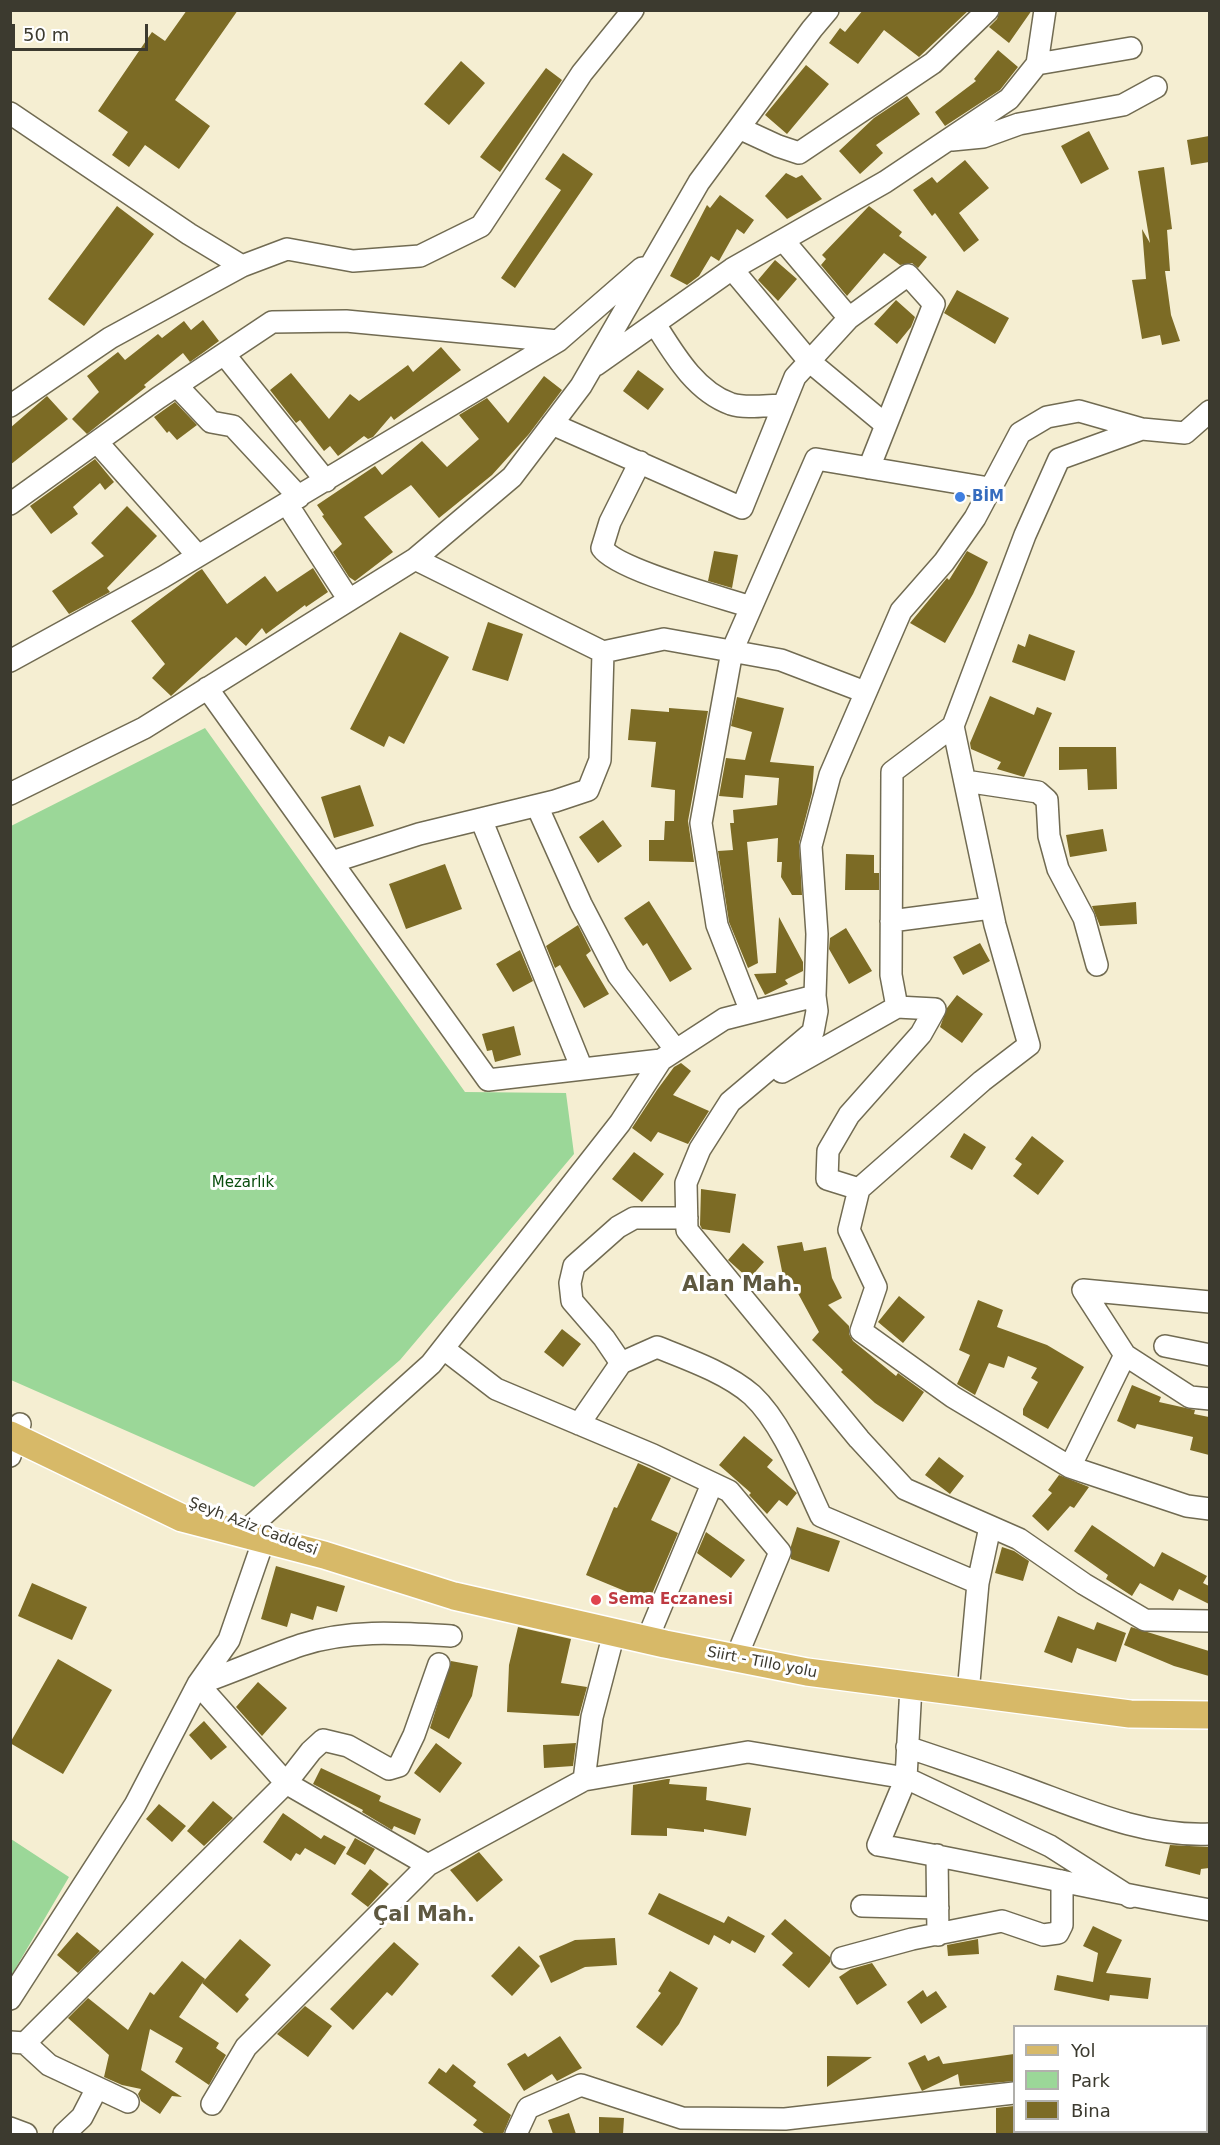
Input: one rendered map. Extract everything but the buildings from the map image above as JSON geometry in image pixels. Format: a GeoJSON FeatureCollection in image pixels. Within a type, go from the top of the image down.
{"type":"FeatureCollection","features":[{"type":"Feature","properties":{"kind":"main road","name":"Şeyh Aziz Caddesi"},"geometry":{"type":"LineString","coordinates":[[14,1435],[182,1518],[257,1533],[324,1555]]}},
{"type":"Feature","properties":{"kind":"main road","name":"Siirt - Tillo yolu"},"geometry":{"type":"LineString","coordinates":[[324,1555],[454,1596],[614,1633],[807,1672],[1130,1714],[1209,1715]]}},
{"type":"Feature","properties":{"kind":"street"},"geometry":{"type":"LineString","coordinates":[[10,406],[110,338],[242,266],[287,249],[353,261],[420,256],[481,226],[582,73],[633,10]]}},
{"type":"Feature","properties":{"kind":"street"},"geometry":{"type":"LineString","coordinates":[[10,794],[144,728],[415,559],[512,477],[591,369],[699,182],[812,28],[828,10]]}},
{"type":"Feature","properties":{"kind":"street"},"geometry":{"type":"LineString","coordinates":[[739,128],[799,153],[933,63],[988,10]]}},
{"type":"Feature","properties":{"kind":"street"},"geometry":{"type":"LineString","coordinates":[[591,369],[732,269],[885,182],[1009,99],[1037,64],[1045,10]]}},
{"type":"Feature","properties":{"kind":"street"},"geometry":{"type":"LineString","coordinates":[[1037,64],[1131,48]]}},
{"type":"Feature","properties":{"kind":"street"},"geometry":{"type":"LineString","coordinates":[[947,140],[983,137],[1019,124],[1123,105],[1156,87]]}},
{"type":"Feature","properties":{"kind":"street"},"geometry":{"type":"LineString","coordinates":[[10,113],[189,234],[242,266]]}},
{"type":"Feature","properties":{"kind":"street"},"geometry":{"type":"LineString","coordinates":[[783,240],[849,318]]}},
{"type":"Feature","properties":{"kind":"street"},"geometry":{"type":"LineString","coordinates":[[10,661],[198,556],[558,341],[656,256]]}},
{"type":"Feature","properties":{"kind":"street"},"geometry":{"type":"LineString","coordinates":[[732,269],[809,362],[886,425]]}},
{"type":"Feature","properties":{"kind":"street"},"geometry":{"type":"LineString","coordinates":[[552,424],[742,508],[795,377],[849,318],[908,275],[934,304],[869,468]]}},
{"type":"Feature","properties":{"kind":"street"},"geometry":{"type":"LineString","coordinates":[[10,504],[97,441],[272,322],[346,321],[558,341]]}},
{"type":"Feature","properties":{"kind":"street"},"geometry":{"type":"LineString","coordinates":[[655,324],[674,355],[693,378],[711,392],[732,404],[783,405]]}},
{"type":"Feature","properties":{"kind":"street"},"geometry":{"type":"LineString","coordinates":[[224,354],[326,481]]}},
{"type":"Feature","properties":{"kind":"street"},"geometry":{"type":"LineString","coordinates":[[177,386],[211,423],[233,426],[293,500],[349,600]]}},
{"type":"Feature","properties":{"kind":"street"},"geometry":{"type":"LineString","coordinates":[[1209,411],[1185,433],[1142,429],[1079,411],[1047,417],[1020,433],[975,518],[944,562],[901,611],[830,775],[811,846],[817,934],[814,996],[817,1011],[813,1032],[730,1102],[700,1149],[686,1183],[687,1230],[859,1439],[904,1489],[1019,1539],[1084,1584],[1145,1620],[1209,1621]]}},
{"type":"Feature","properties":{"kind":"street"},"geometry":{"type":"LineString","coordinates":[[897,1007],[891,975],[892,772],[953,726],[1025,535],[1059,459],[1142,429]]}},
{"type":"Feature","properties":{"kind":"street"},"geometry":{"type":"LineString","coordinates":[[97,441],[198,556]]}},
{"type":"Feature","properties":{"kind":"street"},"geometry":{"type":"LineString","coordinates":[[751,1012],[717,925],[701,823],[732,651],[816,459],[989,488]]}},
{"type":"Feature","properties":{"kind":"street"},"geometry":{"type":"LineString","coordinates":[[640,462],[610,522],[602,548],[607,555],[631,567],[751,607]]}},
{"type":"Feature","properties":{"kind":"street"},"geometry":{"type":"LineString","coordinates":[[415,559],[603,652],[664,639],[781,660],[865,692]]}},
{"type":"Feature","properties":{"kind":"street"},"geometry":{"type":"LineString","coordinates":[[332,862],[419,834],[537,806],[588,790],[600,760],[603,652]]}},
{"type":"Feature","properties":{"kind":"street"},"geometry":{"type":"LineString","coordinates":[[207,688],[488,1080],[582,1069],[668,1055]]}},
{"type":"Feature","properties":{"kind":"street"},"geometry":{"type":"LineString","coordinates":[[953,726],[991,908],[1029,1046],[982,1081],[859,1189],[849,1230],[876,1287],[861,1331],[953,1397],[1070,1467],[1187,1506],[1209,1509]]}},
{"type":"Feature","properties":{"kind":"street"},"geometry":{"type":"LineString","coordinates":[[965,781],[1038,792],[1047,800],[1049,836],[1058,870],[1084,918],[1097,965]]}},
{"type":"Feature","properties":{"kind":"street"},"geometry":{"type":"LineString","coordinates":[[537,806],[581,904],[618,975],[668,1055]]}},
{"type":"Feature","properties":{"kind":"street"},"geometry":{"type":"LineString","coordinates":[[480,819],[582,1069]]}},
{"type":"Feature","properties":{"kind":"street"},"geometry":{"type":"LineString","coordinates":[[891,921],[991,908]]}},
{"type":"Feature","properties":{"kind":"street"},"geometry":{"type":"LineString","coordinates":[[10,1999],[135,1805],[198,1684],[229,1640],[257,1533],[444,1349],[620,1123],[668,1055],[724,1019],[814,996]]}},
{"type":"Feature","properties":{"kind":"street"},"geometry":{"type":"LineString","coordinates":[[730,1102],[897,1007],[935,1009],[921,1035],[849,1115],[828,1151],[827,1179],[859,1189]]}},
{"type":"Feature","properties":{"kind":"street"},"geometry":{"type":"LineString","coordinates":[[621,1363],[604,1338],[572,1301],[570,1283],[574,1266],[618,1227],[634,1218],[687,1218]]}},
{"type":"Feature","properties":{"kind":"street"},"geometry":{"type":"LineString","coordinates":[[1209,1302],[1083,1290],[1125,1355],[1190,1397],[1209,1399]]}},
{"type":"Feature","properties":{"kind":"street"},"geometry":{"type":"LineString","coordinates":[[1165,1346],[1209,1354]]}},
{"type":"Feature","properties":{"kind":"street"},"geometry":{"type":"LineString","coordinates":[[579,1424],[621,1363],[657,1347],[700,1363],[752,1395],[788,1443],[821,1516],[978,1582]]}},
{"type":"Feature","properties":{"kind":"street"},"geometry":{"type":"LineString","coordinates":[[444,1349],[496,1389],[729,1491],[780,1551],[736,1658]]}},
{"type":"Feature","properties":{"kind":"street"},"geometry":{"type":"LineString","coordinates":[[1070,1467],[1125,1355]]}},
{"type":"Feature","properties":{"kind":"street"},"geometry":{"type":"LineString","coordinates":[[647,1640],[712,1484]]}},
{"type":"Feature","properties":{"kind":"street"},"geometry":{"type":"LineString","coordinates":[[968,1693],[978,1582],[990,1527]]}},
{"type":"Feature","properties":{"kind":"street"},"geometry":{"type":"LineString","coordinates":[[198,1684],[302,1645],[357,1634],[400,1632],[451,1636]]}},
{"type":"Feature","properties":{"kind":"street"},"geometry":{"type":"LineString","coordinates":[[584,1780],[592,1717],[614,1633]]}},
{"type":"Feature","properties":{"kind":"street"},"geometry":{"type":"LineString","coordinates":[[128,2102],[49,2065],[17,2043],[286,1783],[311,1751],[323,1740],[348,1746],[389,1769],[399,1766],[414,1735],[439,1664]]}},
{"type":"Feature","properties":{"kind":"street"},"geometry":{"type":"LineString","coordinates":[[198,1684],[286,1783],[428,1865]]}},
{"type":"Feature","properties":{"kind":"street"},"geometry":{"type":"LineString","coordinates":[[910,1686],[906,1778],[878,1845],[936,1855],[1130,1897],[1209,1910]]}},
{"type":"Feature","properties":{"kind":"street"},"geometry":{"type":"LineString","coordinates":[[907,1747],[1094,1814],[1140,1827],[1184,1835],[1209,1834]]}},
{"type":"Feature","properties":{"kind":"street"},"geometry":{"type":"LineString","coordinates":[[212,2104],[246,2047],[428,1865],[584,1780],[748,1752],[906,1778],[1050,1846],[1130,1897]]}},
{"type":"Feature","properties":{"kind":"street"},"geometry":{"type":"LineString","coordinates":[[936,1855],[939,1935]]}},
{"type":"Feature","properties":{"kind":"street"},"geometry":{"type":"LineString","coordinates":[[842,1958],[1002,1921],[1043,1935],[1058,1933],[1062,1925],[1062,1881]]}},
{"type":"Feature","properties":{"kind":"street"},"geometry":{"type":"LineString","coordinates":[[862,1906],[938,1908]]}},
{"type":"Feature","properties":{"kind":"street"},"geometry":{"type":"LineString","coordinates":[[516,2134],[528,2108],[581,2085],[682,2118],[785,2119],[1013,2093]]}},
{"type":"Feature","properties":{"kind":"street"},"geometry":{"type":"LineString","coordinates":[[64,2134],[82,2117],[97,2088]]}},
{"type":"Feature","properties":{"kind":"street"},"geometry":{"type":"LineString","coordinates":[[10,2128],[26,2134]]}},
{"type":"Feature","properties":{"kind":"green space","name":"Mezarlık"},"geometry":{"type":"Polygon","coordinates":[[[205,728],[465,1092],[566,1093],[574,1154],[400,1360],[254,1487],[11,1380],[11,826],[205,728]]]}},
{"type":"Feature","properties":{"kind":"green space"},"geometry":{"type":"Polygon","coordinates":[[[11,1839],[69,1877],[11,1976],[11,1839]]]}},
{"type":"Feature","properties":{"kind":"place","name":"BİM"},"geometry":{"type":"Point","coordinates":[960,497]}},
{"type":"Feature","properties":{"kind":"place","name":"Sema Eczanesi"},"geometry":{"type":"Point","coordinates":[596,1600]}},
{"type":"Feature","properties":{"kind":"district","name":"Alan Mah."},"geometry":{"type":"Point","coordinates":[741,1286]}},
{"type":"Feature","properties":{"kind":"district","name":"Çal Mah."},"geometry":{"type":"Point","coordinates":[424,1916]}}]}
